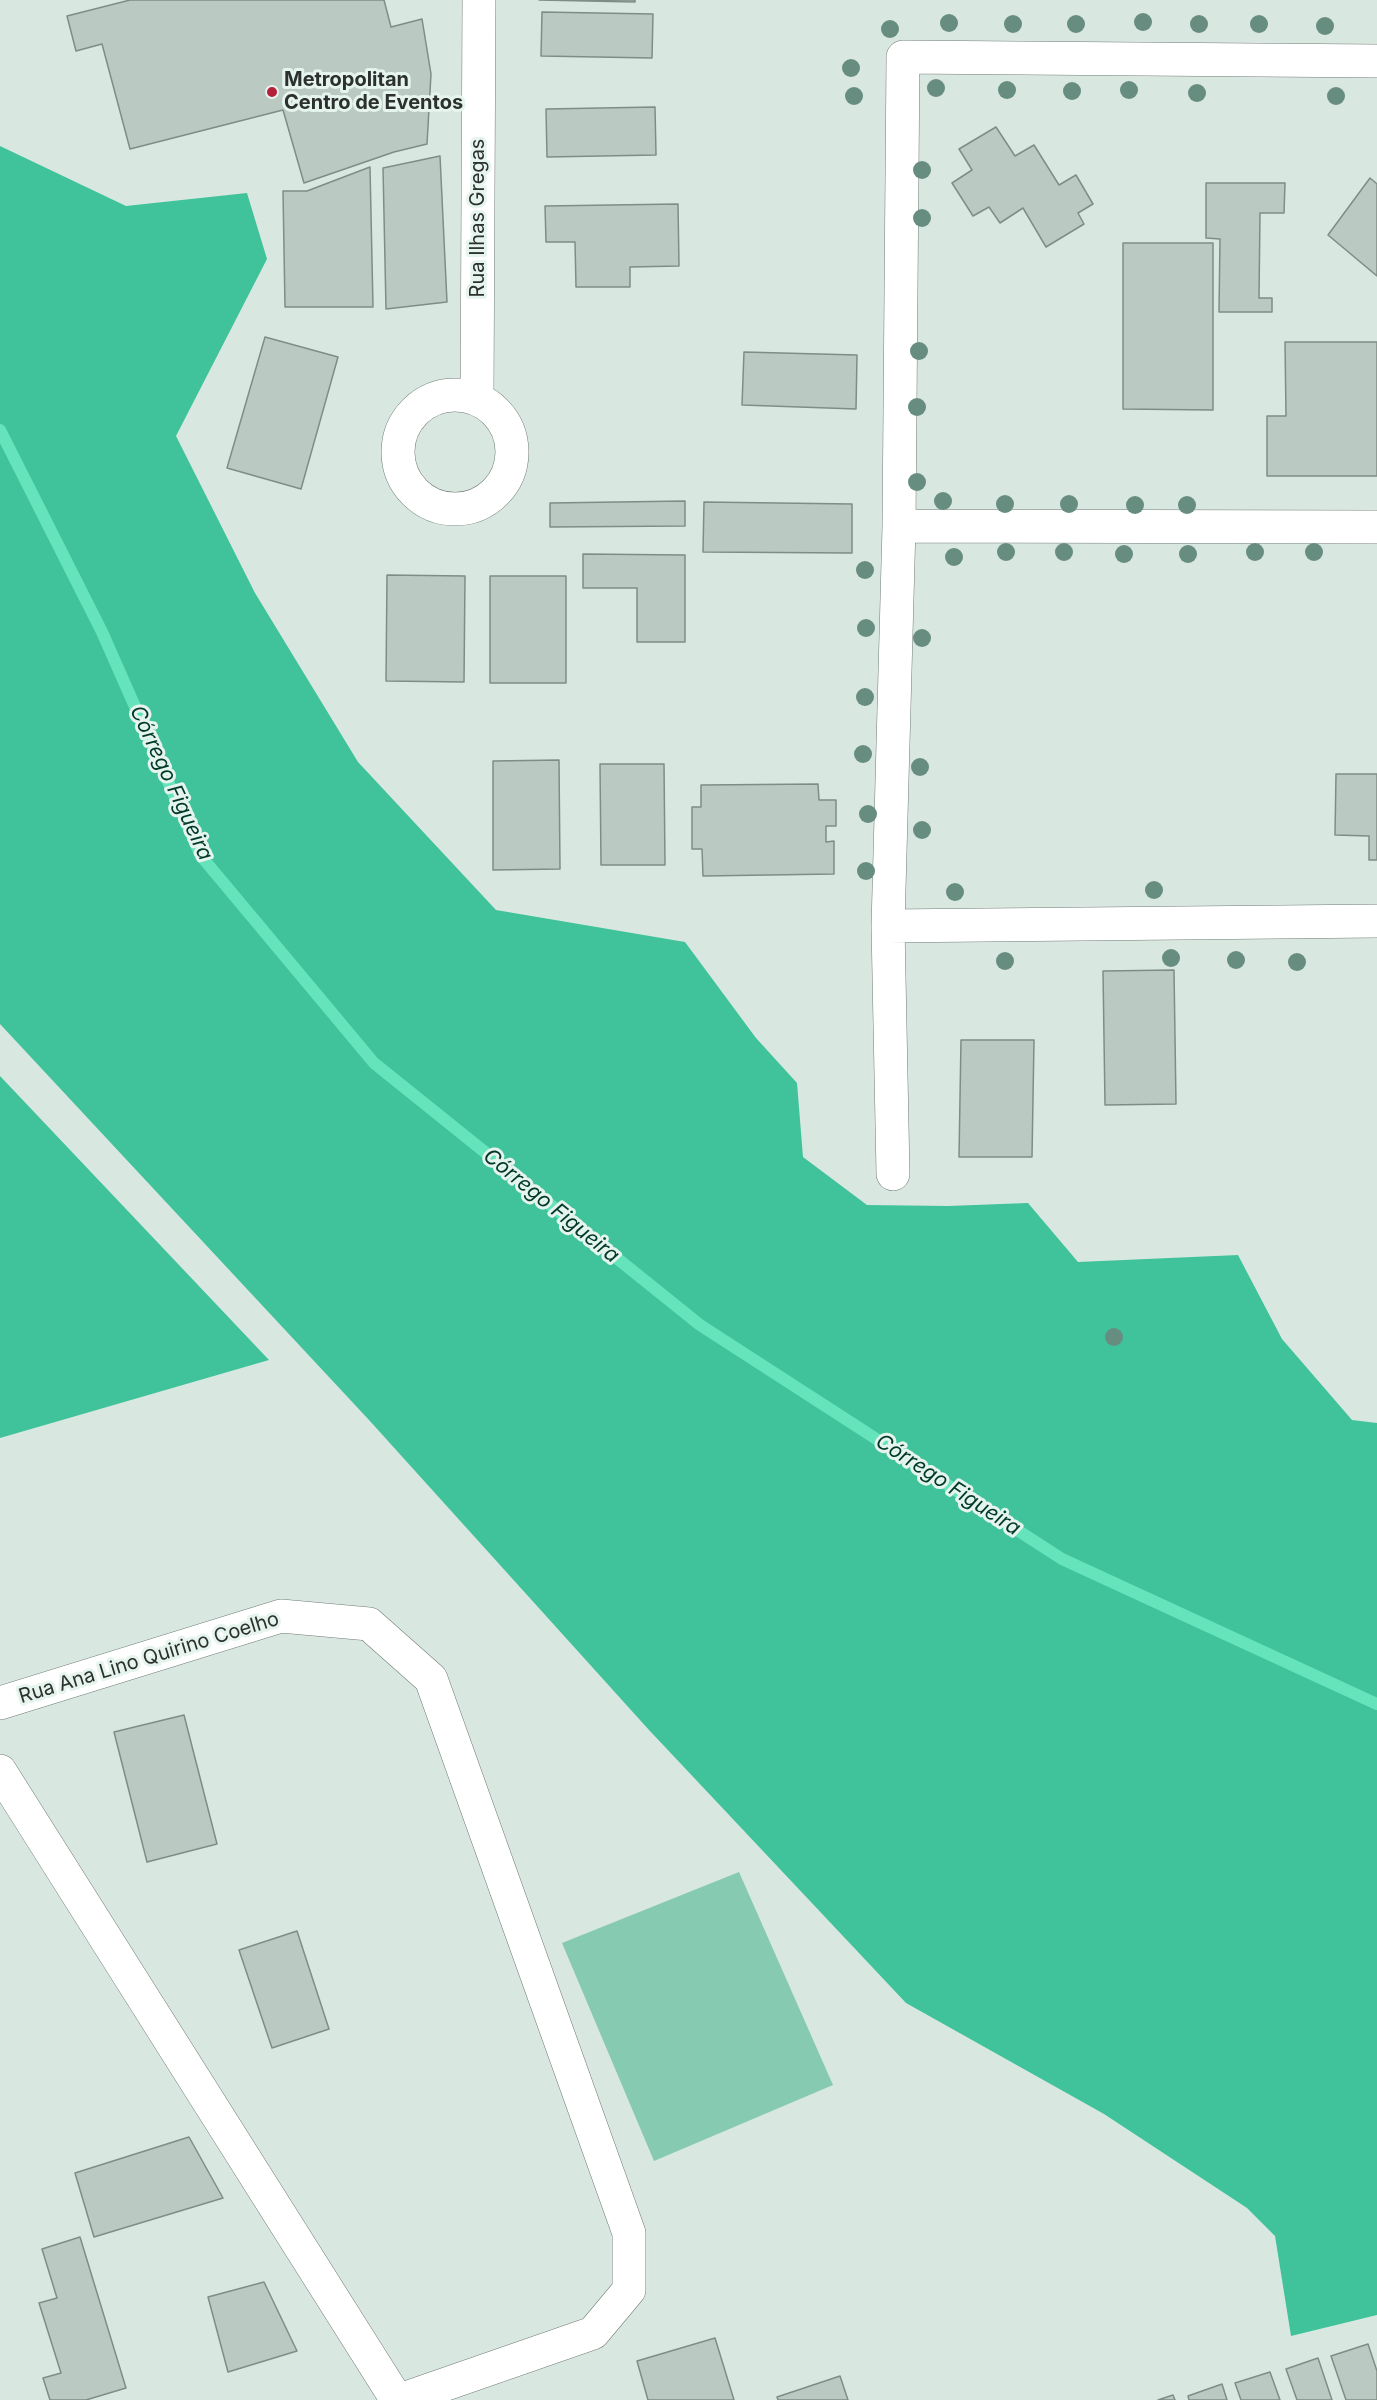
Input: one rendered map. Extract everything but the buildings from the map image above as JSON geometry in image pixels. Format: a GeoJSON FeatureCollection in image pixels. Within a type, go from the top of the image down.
{"type":"FeatureCollection","features":[{"type":"Feature","properties":{"kind":"street","name":"Rua Ilhas Gregas"},"geometry":{"type":"LineString","coordinates":[[477,399],[479,0]]}},
{"type":"Feature","properties":{"kind":"street"},"geometry":{"type":"LineString","coordinates":[[893,1174],[888,926],[899,526],[903,57],[1377,62]]}},
{"type":"Feature","properties":{"kind":"street"},"geometry":{"type":"LineString","coordinates":[[899,526],[1377,527]]}},
{"type":"Feature","properties":{"kind":"street"},"geometry":{"type":"LineString","coordinates":[[888,926],[1377,921]]}},
{"type":"Feature","properties":{"kind":"street","name":"Rua Ana Lino Quirino Coelho"},"geometry":{"type":"LineString","coordinates":[[0,1703],[281,1616],[369,1624],[431,1679],[629,2233],[629,2290],[592,2333],[399,2400]]}},
{"type":"Feature","properties":{"kind":"street"},"geometry":{"type":"LineString","coordinates":[[0,1772],[399,2400]]}},
{"type":"Feature","properties":{"kind":"green space"},"geometry":{"type":"Polygon","coordinates":[[[0,146],[126,206],[247,193],[267,259],[176,436],[255,593],[358,762],[496,910],[685,942],[756,1038],[797,1083],[803,1157],[867,1205],[948,1206],[1028,1203],[1078,1262],[1238,1255],[1282,1339],[1352,1420],[1377,1423],[1377,2315],[1291,2336],[1275,2236],[1247,2208],[1104,2114],[906,2003],[649,1730],[369,1420],[0,1024],[0,146]]]}},
{"type":"Feature","properties":{"kind":"green space"},"geometry":{"type":"Polygon","coordinates":[[[0,1076],[269,1360],[0,1438],[0,1076]]]}},
{"type":"Feature","properties":{"kind":"green space"},"geometry":{"type":"Polygon","coordinates":[[[739,1872],[833,2085],[654,2161],[562,1943],[739,1872]]]}},
{"type":"Feature","properties":{"kind":"waterway","name":"Córrego Figueira"},"geometry":{"type":"LineString","coordinates":[[0,430],[102,632],[201,856],[374,1063],[700,1325],[1062,1559],[1377,1704]]}},
{"type":"Feature","properties":{"kind":"place","name":"Metropolitan Centro de Eventos"},"geometry":{"type":"Point","coordinates":[272,92]}}]}
